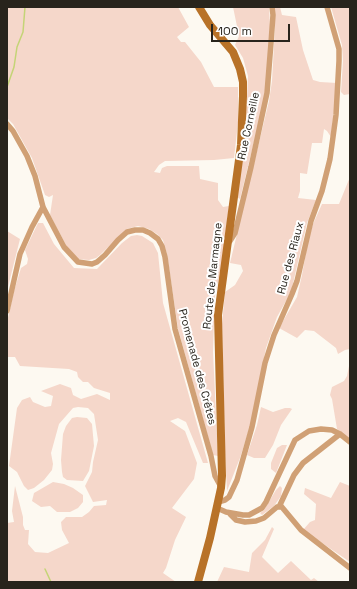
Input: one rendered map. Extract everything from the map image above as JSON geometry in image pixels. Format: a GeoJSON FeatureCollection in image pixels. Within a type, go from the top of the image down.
{"type":"FeatureCollection","features":[{"type":"Feature","properties":{"kind":"street","name":"Route de Marmagne"},"geometry":{"type":"LineString","coordinates":[[198,582],[221,488],[222,476],[218,316],[241,145],[243,82],[240,69],[233,52],[210,26],[199,7]]}},
{"type":"Feature","properties":{"kind":"street","name":"Rue Corneille"},"geometry":{"type":"LineString","coordinates":[[228,245],[234,233],[251,167],[267,93],[272,7]]}},
{"type":"Feature","properties":{"kind":"street","name":"Rue des Riaux"},"geometry":{"type":"LineString","coordinates":[[217,505],[229,497],[237,480],[255,414],[264,367],[274,335],[297,281],[311,221],[322,191],[330,159],[334,139],[338,94],[339,49],[327,7]]}},
{"type":"Feature","properties":{"kind":"street","name":"Promenade des Crêtes"},"geometry":{"type":"LineString","coordinates":[[7,124],[13,131],[27,156],[35,176],[43,208],[64,247],[78,262],[92,264],[97,262],[127,232],[143,230],[158,239],[165,257],[175,329],[211,456],[215,476],[221,488]]}},
{"type":"Feature","properties":{"kind":"street"},"geometry":{"type":"LineString","coordinates":[[7,311],[20,254],[32,227],[43,208]]}},
{"type":"Feature","properties":{"kind":"street"},"geometry":{"type":"LineString","coordinates":[[229,513],[249,515],[262,508],[295,440],[309,431],[321,428],[332,430],[350,442]]}},
{"type":"Feature","properties":{"kind":"street"},"geometry":{"type":"LineString","coordinates":[[217,505],[236,520],[245,522],[256,521],[264,518],[279,507],[294,475],[303,463],[340,434]]}},
{"type":"Feature","properties":{"kind":"street"},"geometry":{"type":"LineString","coordinates":[[279,507],[281,506],[305,534],[350,568]]}},
{"type":"Feature","properties":{"kind":"shaded area"},"geometry":{"type":"Polygon","coordinates":[[[7,7],[178,7],[189,27],[177,37],[181,42],[185,42],[201,62],[214,87],[238,87],[238,123],[234,158],[165,161],[159,165],[154,172],[160,173],[162,168],[167,166],[199,166],[200,179],[218,183],[218,200],[223,207],[229,206],[222,263],[215,296],[213,352],[218,456],[213,455],[178,329],[167,254],[163,240],[149,229],[138,226],[127,229],[96,258],[89,260],[77,259],[67,247],[50,215],[53,195],[49,197],[45,195],[32,158],[13,124],[7,118],[7,7]]]}},
{"type":"Feature","properties":{"kind":"shaded area"},"geometry":{"type":"Polygon","coordinates":[[[233,7],[269,7],[270,26],[266,93],[240,199],[237,197],[245,143],[248,76],[243,58],[235,45],[239,36],[233,7]]]}},
{"type":"Feature","properties":{"kind":"shaded area"},"geometry":{"type":"Polygon","coordinates":[[[274,7],[280,7],[282,15],[296,17],[303,50],[313,80],[337,83],[331,137],[324,129],[322,143],[312,143],[307,174],[300,173],[300,191],[298,198],[316,200],[307,223],[291,292],[277,317],[266,348],[251,423],[240,458],[227,491],[222,324],[225,292],[235,285],[243,271],[241,265],[230,263],[269,101],[272,81],[275,27],[274,7]]]}},
{"type":"Feature","properties":{"kind":"shaded area"},"geometry":{"type":"Polygon","coordinates":[[[331,7],[350,7],[350,94],[344,95],[341,92],[343,61],[342,45],[331,7]]]}},
{"type":"Feature","properties":{"kind":"shaded area"},"geometry":{"type":"Polygon","coordinates":[[[350,177],[350,349],[338,354],[336,348],[314,331],[305,330],[297,338],[279,328],[297,297],[308,241],[313,224],[322,204],[339,204],[350,177]]]}},
{"type":"Feature","properties":{"kind":"shaded area"},"geometry":{"type":"Polygon","coordinates":[[[38,223],[43,223],[54,244],[74,268],[97,269],[122,243],[131,236],[142,236],[153,243],[158,253],[163,303],[208,463],[203,463],[186,422],[178,418],[170,421],[185,431],[197,463],[194,479],[172,508],[186,517],[175,540],[163,573],[176,582],[7,582],[7,523],[14,522],[12,511],[15,486],[23,517],[23,525],[25,530],[29,530],[28,544],[35,552],[48,553],[69,543],[62,530],[61,522],[66,517],[82,517],[94,506],[106,505],[107,500],[93,502],[85,486],[92,472],[98,440],[94,414],[88,408],[73,408],[59,424],[51,453],[53,464],[52,470],[44,480],[34,488],[28,490],[24,486],[17,472],[9,466],[17,408],[22,400],[30,397],[33,402],[45,407],[51,406],[53,396],[41,391],[60,384],[71,388],[73,395],[81,399],[97,394],[110,400],[110,393],[94,388],[88,382],[83,382],[78,377],[77,372],[69,369],[20,366],[15,357],[7,357],[7,322],[14,291],[21,268],[27,264],[28,259],[25,250],[38,223]]]}},
{"type":"Feature","properties":{"kind":"shaded area"},"geometry":{"type":"Polygon","coordinates":[[[7,231],[20,239],[7,291],[7,231]]]}},
{"type":"Feature","properties":{"kind":"shaded area"},"geometry":{"type":"Polygon","coordinates":[[[350,361],[350,439],[337,429],[330,395],[332,387],[344,381],[347,376],[350,361]]]}},
{"type":"Feature","properties":{"kind":"shaded area"},"geometry":{"type":"Polygon","coordinates":[[[261,407],[273,412],[285,408],[292,409],[281,425],[273,445],[265,458],[254,458],[247,455],[261,407]]]}},
{"type":"Feature","properties":{"kind":"shaded area"},"geometry":{"type":"Polygon","coordinates":[[[72,418],[87,418],[92,424],[94,446],[89,471],[83,481],[67,480],[63,477],[62,472],[61,460],[63,434],[66,426],[72,418]]]}},
{"type":"Feature","properties":{"kind":"shaded area"},"geometry":{"type":"Polygon","coordinates":[[[282,445],[287,445],[276,473],[271,469],[271,463],[277,448],[282,445]]]}},
{"type":"Feature","properties":{"kind":"shaded area"},"geometry":{"type":"Polygon","coordinates":[[[53,482],[64,484],[83,495],[83,502],[78,508],[70,512],[57,512],[50,506],[41,507],[32,501],[34,493],[53,482]]]}},
{"type":"Feature","properties":{"kind":"shaded area"},"geometry":{"type":"Polygon","coordinates":[[[340,482],[350,486],[350,562],[303,530],[310,522],[315,520],[316,504],[304,494],[305,488],[331,498],[340,482]]]}},
{"type":"Feature","properties":{"kind":"shaded area"},"geometry":{"type":"Polygon","coordinates":[[[280,486],[282,488],[281,496],[274,506],[262,515],[260,513],[264,510],[280,486]]]}},
{"type":"Feature","properties":{"kind":"shaded area"},"geometry":{"type":"Polygon","coordinates":[[[272,527],[274,529],[262,557],[278,573],[291,561],[311,580],[314,578],[319,582],[217,582],[224,567],[249,572],[252,553],[265,540],[272,527]]]}},
{"type":"Feature","properties":{"kind":"waterway"},"geometry":{"type":"LineString","coordinates":[[7,87],[14,67],[17,47],[23,32],[25,7]]}},
{"type":"Feature","properties":{"kind":"waterway"},"geometry":{"type":"LineString","coordinates":[[45,569],[51,582]]}}]}
